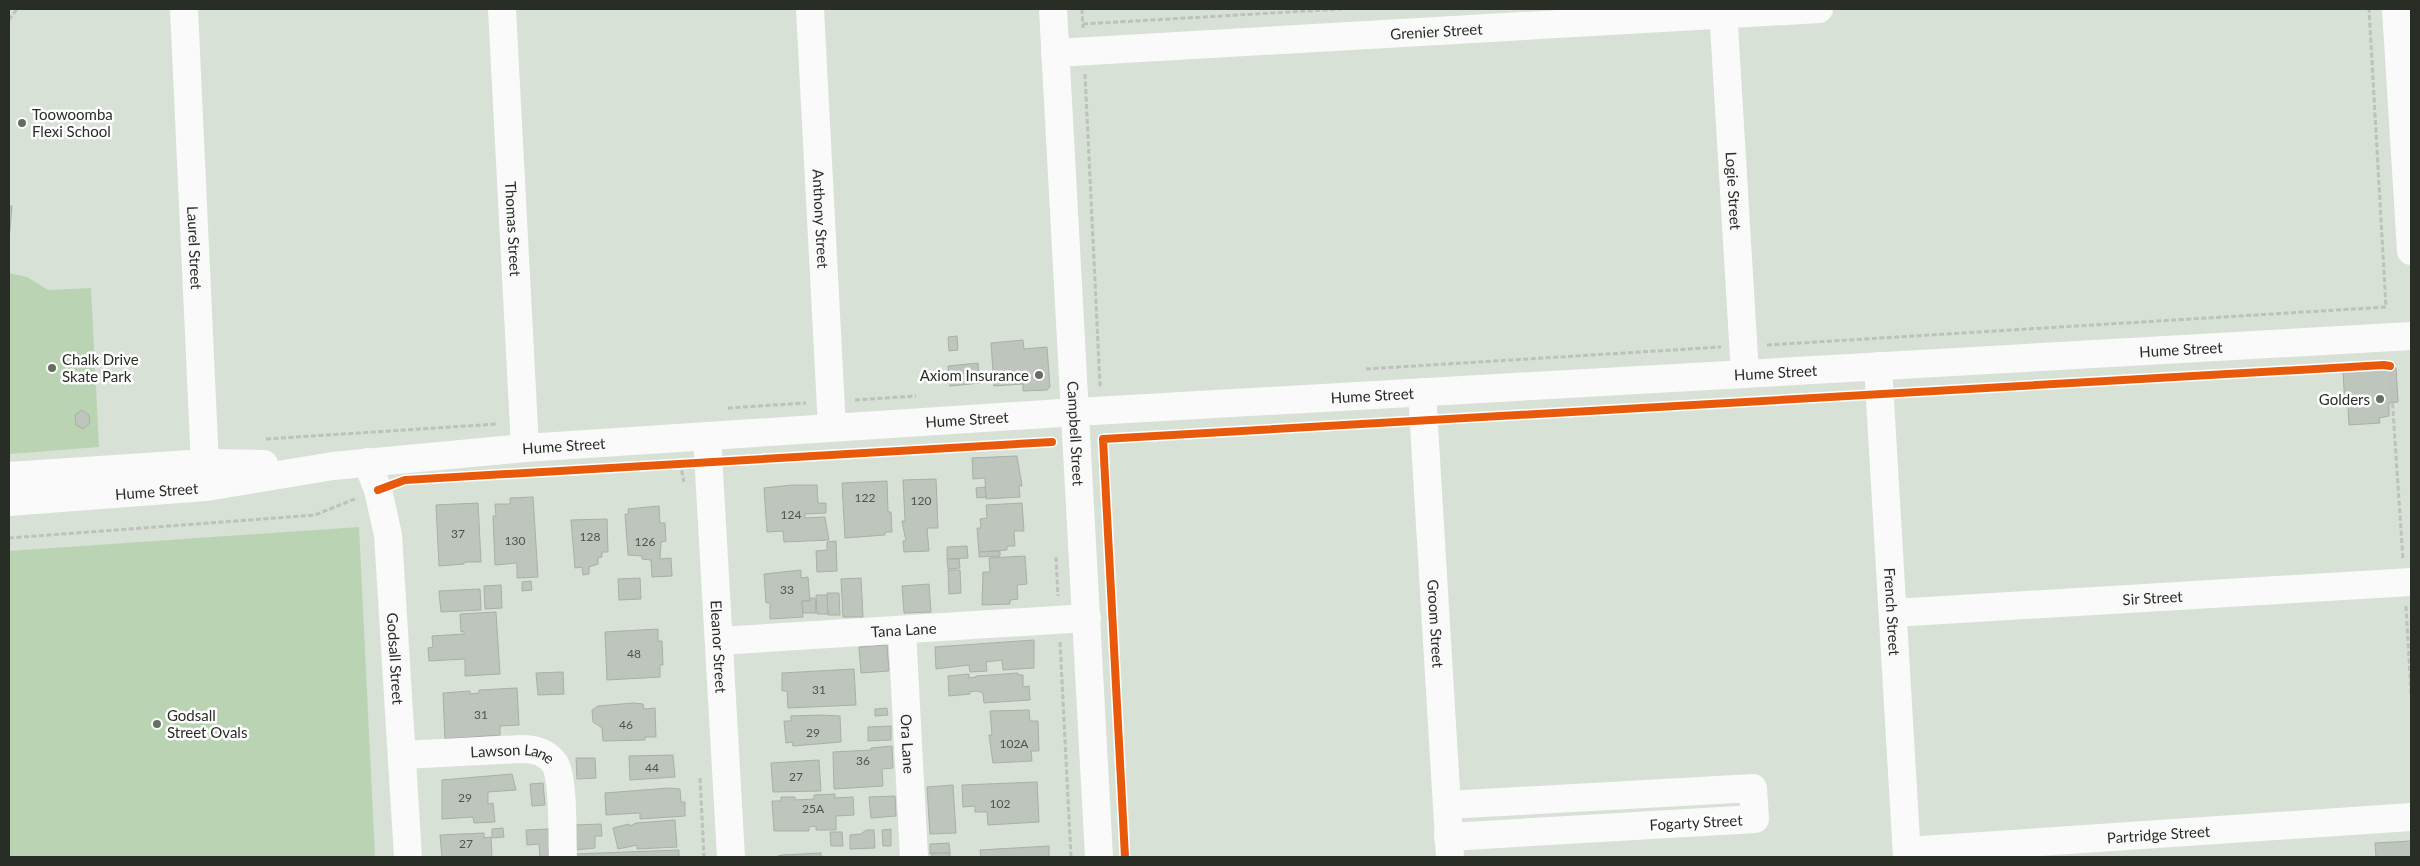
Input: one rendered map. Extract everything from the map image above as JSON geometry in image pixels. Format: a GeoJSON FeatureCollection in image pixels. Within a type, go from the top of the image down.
{"type":"FeatureCollection","features":[{"type":"Feature","properties":{"kind":"street","name":"Laurel Street"},"geometry":{"type":"LineString","coordinates":[[184,9],[202,354],[206,475]]}},
{"type":"Feature","properties":{"kind":"street","name":"Thomas Street"},"geometry":{"type":"LineString","coordinates":[[502,9],[525,448]]}},
{"type":"Feature","properties":{"kind":"street","name":"Anthony Street"},"geometry":{"type":"LineString","coordinates":[[810,9],[832,428]]}},
{"type":"Feature","properties":{"kind":"street","name":"Campbell Street"},"geometry":{"type":"LineString","coordinates":[[1052,9],[1076,412],[1099,857]]}},
{"type":"Feature","properties":{"kind":"street","name":"Grenier Street"},"geometry":{"type":"LineString","coordinates":[[1055,54],[1723,11],[1819,9]]}},
{"type":"Feature","properties":{"kind":"street"},"geometry":{"type":"LineString","coordinates":[[2396,9],[2411,251]]}},
{"type":"Feature","properties":{"kind":"street","name":"Logie Street"},"geometry":{"type":"LineString","coordinates":[[1723,11],[1745,374]]}},
{"type":"Feature","properties":{"kind":"street","name":"Hume Street"},"geometry":{"type":"LineString","coordinates":[[9,502],[206,475],[333,466],[525,448],[708,449],[832,428],[1076,412],[2411,336]]}},
{"type":"Feature","properties":{"kind":"street","name":"French Street"},"geometry":{"type":"LineString","coordinates":[[1878,366],[1907,854]]}},
{"type":"Feature","properties":{"kind":"street","name":"Groom Street"},"geometry":{"type":"LineString","coordinates":[[1422,392],[1449,847]]}},
{"type":"Feature","properties":{"kind":"street","name":"Eleanor Street"},"geometry":{"type":"LineString","coordinates":[[708,449],[731,857]]}},
{"type":"Feature","properties":{"kind":"street","name":"Godsall Street"},"geometry":{"type":"LineString","coordinates":[[367,462],[378,490],[388,535],[408,857]]}},
{"type":"Feature","properties":{"kind":"street","name":"Hume Street"},"geometry":{"type":"LineString","coordinates":[[9,476],[206,475]]}},
{"type":"Feature","properties":{"kind":"street","name":"Sir Street"},"geometry":{"type":"LineString","coordinates":[[1894,613],[2411,582]]}},
{"type":"Feature","properties":{"kind":"street","name":"Tana Lane"},"geometry":{"type":"LineString","coordinates":[[719,641],[1087,618]]}},
{"type":"Feature","properties":{"kind":"street","name":"Ora Lane"},"geometry":{"type":"LineString","coordinates":[[902,630],[914,857]]}},
{"type":"Feature","properties":{"kind":"street","name":"Lawson Lane"},"geometry":{"type":"LineString","coordinates":[[403,755],[521,749],[541,752],[549,757],[559,774],[563,857]]}},
{"type":"Feature","properties":{"kind":"street","name":"Fogarty Street"},"geometry":{"type":"LineString","coordinates":[[1447,805],[1753,788],[1755,819],[1449,847]]}},
{"type":"Feature","properties":{"kind":"street","name":"Partridge Street"},"geometry":{"type":"LineString","coordinates":[[1907,854],[2411,817]]}},
{"type":"Feature","properties":{"kind":"path"},"geometry":{"type":"LineString","coordinates":[[9,20],[17,9]]}},
{"type":"Feature","properties":{"kind":"path"},"geometry":{"type":"LineString","coordinates":[[1082,9],[1100,385]]}},
{"type":"Feature","properties":{"kind":"path"},"geometry":{"type":"LineString","coordinates":[[1082,24],[1341,9]]}},
{"type":"Feature","properties":{"kind":"path"},"geometry":{"type":"LineString","coordinates":[[2370,9],[2386,307]]}},
{"type":"Feature","properties":{"kind":"path"},"geometry":{"type":"LineString","coordinates":[[2387,366],[2397,453]]}},
{"type":"Feature","properties":{"kind":"path"},"geometry":{"type":"LineString","coordinates":[[670,464],[708,449]]}},
{"type":"Feature","properties":{"kind":"path"},"geometry":{"type":"LineString","coordinates":[[9,538],[314,515],[378,490]]}},
{"type":"Feature","properties":{"kind":"path"},"geometry":{"type":"LineString","coordinates":[[1056,551],[1071,857]]}},
{"type":"Feature","properties":{"kind":"green space","name":"Chalk Drive Skate Park"},"geometry":{"type":"Polygon","coordinates":[[[9,273],[27,277],[48,290],[91,288],[99,447],[9,454],[9,273]]]}},
{"type":"Feature","properties":{"kind":"green space"},"geometry":{"type":"Polygon","coordinates":[[[359,527],[375,857],[9,857],[9,551],[359,527]]]}},
{"type":"Feature","properties":{"kind":"building"},"geometry":{"type":"Polygon","coordinates":[[[9,206],[12,206],[9,241],[9,206]]]}},
{"type":"Feature","properties":{"kind":"building"},"geometry":{"type":"Polygon","coordinates":[[[957,336],[958,350],[949,351],[948,337],[957,336]]]}},
{"type":"Feature","properties":{"kind":"building"},"geometry":{"type":"Polygon","coordinates":[[[1023,340],[1024,349],[1047,347],[1050,387],[1047,390],[1023,391],[1023,384],[994,386],[991,343],[1023,340]]]}},
{"type":"Feature","properties":{"kind":"building"},"geometry":{"type":"Polygon","coordinates":[[[2386,360],[2396,368],[2398,402],[2389,403],[2389,416],[2379,418],[2380,423],[2349,425],[2348,407],[2345,407],[2343,371],[2346,370],[2345,363],[2386,360]]]}},
{"type":"Feature","properties":{"kind":"building"},"geometry":{"type":"Polygon","coordinates":[[[978,363],[980,383],[950,386],[948,366],[978,363]]]}},
{"type":"Feature","properties":{"kind":"building"},"geometry":{"type":"Polygon","coordinates":[[[82,410],[89,415],[90,423],[83,429],[76,425],[75,415],[82,410]]]}},
{"type":"Feature","properties":{"kind":"building"},"geometry":{"type":"Polygon","coordinates":[[[1017,456],[1022,486],[1019,486],[1020,497],[986,499],[985,478],[973,479],[972,458],[1017,456]]]}},
{"type":"Feature","properties":{"kind":"building"},"geometry":{"type":"Polygon","coordinates":[[[936,479],[938,528],[927,528],[929,551],[904,552],[903,541],[906,541],[902,521],[905,521],[903,480],[936,479]]]}},
{"type":"Feature","properties":{"kind":"building"},"geometry":{"type":"Polygon","coordinates":[[[887,481],[888,512],[891,512],[892,532],[885,532],[885,535],[845,538],[842,483],[887,481]]]}},
{"type":"Feature","properties":{"kind":"building"},"geometry":{"type":"Polygon","coordinates":[[[817,485],[818,503],[826,503],[826,513],[805,514],[805,518],[825,517],[829,540],[784,542],[783,531],[767,532],[764,488],[817,485]]]}},
{"type":"Feature","properties":{"kind":"building"},"geometry":{"type":"Polygon","coordinates":[[[985,487],[986,497],[977,498],[976,488],[985,487]]]}},
{"type":"Feature","properties":{"kind":"building"},"geometry":{"type":"Polygon","coordinates":[[[533,497],[538,577],[517,578],[517,563],[495,565],[493,516],[496,516],[495,504],[510,504],[510,498],[533,497]]]}},
{"type":"Feature","properties":{"kind":"building"},"geometry":{"type":"Polygon","coordinates":[[[478,503],[481,562],[464,562],[464,564],[439,566],[436,505],[478,503]]]}},
{"type":"Feature","properties":{"kind":"building"},"geometry":{"type":"Polygon","coordinates":[[[1022,503],[1024,531],[1014,531],[1015,546],[1007,546],[1007,550],[979,552],[977,528],[981,528],[980,519],[987,518],[986,505],[1022,503]]]}},
{"type":"Feature","properties":{"kind":"building"},"geometry":{"type":"Polygon","coordinates":[[[659,506],[660,523],[665,523],[666,541],[661,542],[660,559],[671,558],[672,576],[652,577],[651,560],[642,559],[642,556],[628,555],[625,514],[629,514],[628,509],[659,506]]]}},
{"type":"Feature","properties":{"kind":"building"},"geometry":{"type":"Polygon","coordinates":[[[607,519],[608,552],[602,552],[602,557],[598,558],[598,564],[589,567],[589,574],[583,575],[582,567],[575,568],[571,520],[607,519]]]}},
{"type":"Feature","properties":{"kind":"building"},"geometry":{"type":"Polygon","coordinates":[[[836,541],[837,571],[817,572],[816,551],[827,550],[827,542],[836,541]]]}},
{"type":"Feature","properties":{"kind":"building"},"geometry":{"type":"Polygon","coordinates":[[[967,546],[968,558],[947,559],[947,547],[967,546]]]}},
{"type":"Feature","properties":{"kind":"building"},"geometry":{"type":"Polygon","coordinates":[[[1000,551],[1000,556],[979,557],[979,552],[1000,551]]]}},
{"type":"Feature","properties":{"kind":"building"},"geometry":{"type":"Polygon","coordinates":[[[1025,556],[1027,584],[1017,585],[1018,599],[1010,600],[1010,604],[982,605],[983,572],[990,572],[989,558],[1025,556]]]}},
{"type":"Feature","properties":{"kind":"building"},"geometry":{"type":"Polygon","coordinates":[[[947,559],[959,559],[960,568],[948,569],[947,559]]]}},
{"type":"Feature","properties":{"kind":"building"},"geometry":{"type":"Polygon","coordinates":[[[801,570],[801,578],[808,577],[810,601],[802,601],[803,617],[770,619],[770,603],[766,603],[764,574],[801,570]]]}},
{"type":"Feature","properties":{"kind":"building"},"geometry":{"type":"Polygon","coordinates":[[[948,570],[960,570],[961,593],[949,594],[948,570]]]}},
{"type":"Feature","properties":{"kind":"building"},"geometry":{"type":"Polygon","coordinates":[[[640,578],[641,599],[619,600],[618,579],[640,578]]]}},
{"type":"Feature","properties":{"kind":"building"},"geometry":{"type":"Polygon","coordinates":[[[861,578],[863,617],[843,617],[841,579],[861,578]]]}},
{"type":"Feature","properties":{"kind":"building"},"geometry":{"type":"Polygon","coordinates":[[[531,581],[532,590],[522,591],[522,582],[531,581]]]}},
{"type":"Feature","properties":{"kind":"building"},"geometry":{"type":"Polygon","coordinates":[[[929,584],[931,612],[904,613],[902,586],[929,584]]]}},
{"type":"Feature","properties":{"kind":"building"},"geometry":{"type":"Polygon","coordinates":[[[501,585],[502,608],[485,609],[484,586],[501,585]]]}},
{"type":"Feature","properties":{"kind":"building"},"geometry":{"type":"Polygon","coordinates":[[[480,589],[481,610],[441,612],[439,591],[480,589]]]}},
{"type":"Feature","properties":{"kind":"building"},"geometry":{"type":"Polygon","coordinates":[[[827,593],[839,593],[840,615],[828,615],[827,593]]]}},
{"type":"Feature","properties":{"kind":"building"},"geometry":{"type":"Polygon","coordinates":[[[816,595],[827,595],[828,614],[817,614],[816,595]]]}},
{"type":"Feature","properties":{"kind":"building"},"geometry":{"type":"Polygon","coordinates":[[[810,598],[815,598],[816,613],[803,613],[802,601],[810,601],[810,598]]]}},
{"type":"Feature","properties":{"kind":"building"},"geometry":{"type":"Polygon","coordinates":[[[496,612],[500,674],[465,676],[465,659],[429,661],[428,648],[433,647],[432,636],[464,634],[464,631],[461,632],[460,614],[496,612]]]}},
{"type":"Feature","properties":{"kind":"building"},"geometry":{"type":"Polygon","coordinates":[[[658,629],[658,641],[662,641],[663,665],[660,665],[660,677],[607,680],[605,632],[658,629]]]}},
{"type":"Feature","properties":{"kind":"building"},"geometry":{"type":"Polygon","coordinates":[[[1034,640],[1034,668],[1003,670],[1002,660],[986,662],[987,671],[970,672],[969,665],[936,669],[935,647],[1034,640]]]}},
{"type":"Feature","properties":{"kind":"building"},"geometry":{"type":"Polygon","coordinates":[[[887,645],[889,671],[861,673],[859,647],[887,645]]]}},
{"type":"Feature","properties":{"kind":"building"},"geometry":{"type":"Polygon","coordinates":[[[854,669],[856,705],[788,708],[787,691],[782,691],[782,673],[854,669]]]}},
{"type":"Feature","properties":{"kind":"building"},"geometry":{"type":"Polygon","coordinates":[[[563,672],[564,694],[538,695],[536,673],[563,672]]]}},
{"type":"Feature","properties":{"kind":"building"},"geometry":{"type":"Polygon","coordinates":[[[1018,673],[1018,675],[1023,675],[1023,687],[1029,686],[1030,700],[984,703],[983,693],[977,691],[969,692],[970,694],[949,696],[948,676],[969,674],[969,678],[1018,673]]]}},
{"type":"Feature","properties":{"kind":"building"},"geometry":{"type":"Polygon","coordinates":[[[517,688],[519,725],[500,726],[500,735],[445,739],[443,693],[470,691],[470,694],[479,693],[479,690],[517,688]]]}},
{"type":"Feature","properties":{"kind":"building"},"geometry":{"type":"Polygon","coordinates":[[[643,704],[644,709],[655,708],[656,737],[645,737],[645,740],[603,741],[602,728],[593,722],[592,710],[598,706],[643,704]]]}},
{"type":"Feature","properties":{"kind":"building"},"geometry":{"type":"Polygon","coordinates":[[[887,708],[888,715],[875,716],[875,709],[887,708]]]}},
{"type":"Feature","properties":{"kind":"building"},"geometry":{"type":"Polygon","coordinates":[[[1029,710],[1030,721],[1038,721],[1039,751],[1031,751],[1032,761],[993,763],[989,735],[992,735],[990,711],[1029,710]]]}},
{"type":"Feature","properties":{"kind":"building"},"geometry":{"type":"Polygon","coordinates":[[[791,716],[840,716],[841,742],[793,746],[792,742],[786,743],[784,721],[791,721],[791,716]]]}},
{"type":"Feature","properties":{"kind":"building"},"geometry":{"type":"Polygon","coordinates":[[[891,726],[891,740],[868,741],[868,727],[891,726]]]}},
{"type":"Feature","properties":{"kind":"building"},"geometry":{"type":"Polygon","coordinates":[[[892,746],[893,768],[882,769],[883,786],[834,789],[833,752],[871,750],[871,748],[892,746]]]}},
{"type":"Feature","properties":{"kind":"building"},"geometry":{"type":"Polygon","coordinates":[[[673,755],[675,777],[630,780],[629,756],[673,755]]]}},
{"type":"Feature","properties":{"kind":"building"},"geometry":{"type":"Polygon","coordinates":[[[576,758],[595,758],[596,778],[577,779],[576,758]]]}},
{"type":"Feature","properties":{"kind":"building"},"geometry":{"type":"Polygon","coordinates":[[[819,760],[821,791],[773,792],[771,763],[819,760]]]}},
{"type":"Feature","properties":{"kind":"building"},"geometry":{"type":"Polygon","coordinates":[[[512,774],[516,790],[488,792],[488,804],[493,803],[495,822],[474,823],[473,817],[442,819],[442,780],[512,774]]]}},
{"type":"Feature","properties":{"kind":"building"},"geometry":{"type":"Polygon","coordinates":[[[1037,782],[1039,822],[988,825],[987,812],[975,812],[975,806],[963,807],[962,785],[1037,782]]]}},
{"type":"Feature","properties":{"kind":"building"},"geometry":{"type":"Polygon","coordinates":[[[543,783],[545,805],[532,806],[530,784],[543,783]]]}},
{"type":"Feature","properties":{"kind":"building"},"geometry":{"type":"Polygon","coordinates":[[[953,785],[956,833],[930,834],[927,787],[953,785]]]}},
{"type":"Feature","properties":{"kind":"building"},"geometry":{"type":"Polygon","coordinates":[[[669,788],[680,789],[681,802],[685,802],[685,816],[640,819],[640,813],[606,815],[605,793],[669,788]]]}},
{"type":"Feature","properties":{"kind":"building"},"geometry":{"type":"Polygon","coordinates":[[[835,794],[835,798],[853,797],[854,815],[836,816],[836,830],[816,830],[816,826],[809,827],[809,831],[774,831],[772,801],[781,801],[781,797],[795,797],[795,800],[814,799],[814,795],[835,794]]]}},
{"type":"Feature","properties":{"kind":"building"},"geometry":{"type":"Polygon","coordinates":[[[895,796],[896,816],[871,818],[869,797],[895,796]]]}},
{"type":"Feature","properties":{"kind":"building"},"geometry":{"type":"Polygon","coordinates":[[[675,820],[677,847],[637,849],[637,845],[618,849],[613,828],[629,824],[630,826],[636,823],[675,820]]]}},
{"type":"Feature","properties":{"kind":"building"},"geometry":{"type":"Polygon","coordinates":[[[601,824],[602,836],[595,836],[595,848],[574,850],[573,825],[601,824]]]}},
{"type":"Feature","properties":{"kind":"building"},"geometry":{"type":"Polygon","coordinates":[[[503,828],[504,837],[492,838],[492,829],[503,828]]]}},
{"type":"Feature","properties":{"kind":"building"},"geometry":{"type":"Polygon","coordinates":[[[549,829],[551,857],[540,857],[539,844],[527,845],[526,830],[549,829]]]}},
{"type":"Feature","properties":{"kind":"building"},"geometry":{"type":"Polygon","coordinates":[[[891,829],[891,846],[883,846],[882,830],[891,829]]]}},
{"type":"Feature","properties":{"kind":"building"},"geometry":{"type":"Polygon","coordinates":[[[866,830],[874,830],[875,848],[850,849],[850,835],[861,834],[866,830]]]}},
{"type":"Feature","properties":{"kind":"building"},"geometry":{"type":"Polygon","coordinates":[[[830,832],[842,832],[843,846],[831,846],[830,832]]]}},
{"type":"Feature","properties":{"kind":"building"},"geometry":{"type":"Polygon","coordinates":[[[484,833],[484,838],[491,837],[492,857],[442,857],[440,835],[484,833]]]}},
{"type":"Feature","properties":{"kind":"building"},"geometry":{"type":"Polygon","coordinates":[[[2411,841],[2411,857],[2376,857],[2375,843],[2411,841]]]}},
{"type":"Feature","properties":{"kind":"building"},"geometry":{"type":"Polygon","coordinates":[[[949,843],[950,853],[930,854],[930,844],[949,843]]]}},
{"type":"Feature","properties":{"kind":"building"},"geometry":{"type":"Polygon","coordinates":[[[1049,846],[1049,857],[981,857],[980,850],[1049,846]]]}},
{"type":"Feature","properties":{"kind":"building"},"geometry":{"type":"Polygon","coordinates":[[[679,850],[679,857],[575,857],[574,854],[679,850]]]}},
{"type":"Feature","properties":{"kind":"building"},"geometry":{"type":"Polygon","coordinates":[[[821,853],[821,857],[775,857],[782,855],[821,853]]]}},
{"type":"Feature","properties":{"kind":"building"},"geometry":{"type":"Polygon","coordinates":[[[932,853],[950,853],[950,857],[932,857],[932,853]]]}},
{"type":"Feature","properties":{"kind":"cycle path"},"geometry":{"type":"LineString","coordinates":[[1125,857],[1103,439],[2390,366]]}},
{"type":"Feature","properties":{"kind":"cycle path"},"geometry":{"type":"LineString","coordinates":[[378,490],[405,480],[1052,442]]}},
{"type":"Feature","properties":{"kind":"place","name":"Toowoomba Flexi School"},"geometry":{"type":"Point","coordinates":[22,123]}},
{"type":"Feature","properties":{"kind":"place","name":"Chalk Drive Skate Park"},"geometry":{"type":"Point","coordinates":[52,368]}},
{"type":"Feature","properties":{"kind":"place","name":"Axiom Insurance"},"geometry":{"type":"Point","coordinates":[1039,375]}},
{"type":"Feature","properties":{"kind":"place","name":"Golders"},"geometry":{"type":"Point","coordinates":[2380,399]}},
{"type":"Feature","properties":{"kind":"place","name":"Godsall Street Ovals"},"geometry":{"type":"Point","coordinates":[157,724]}}]}
